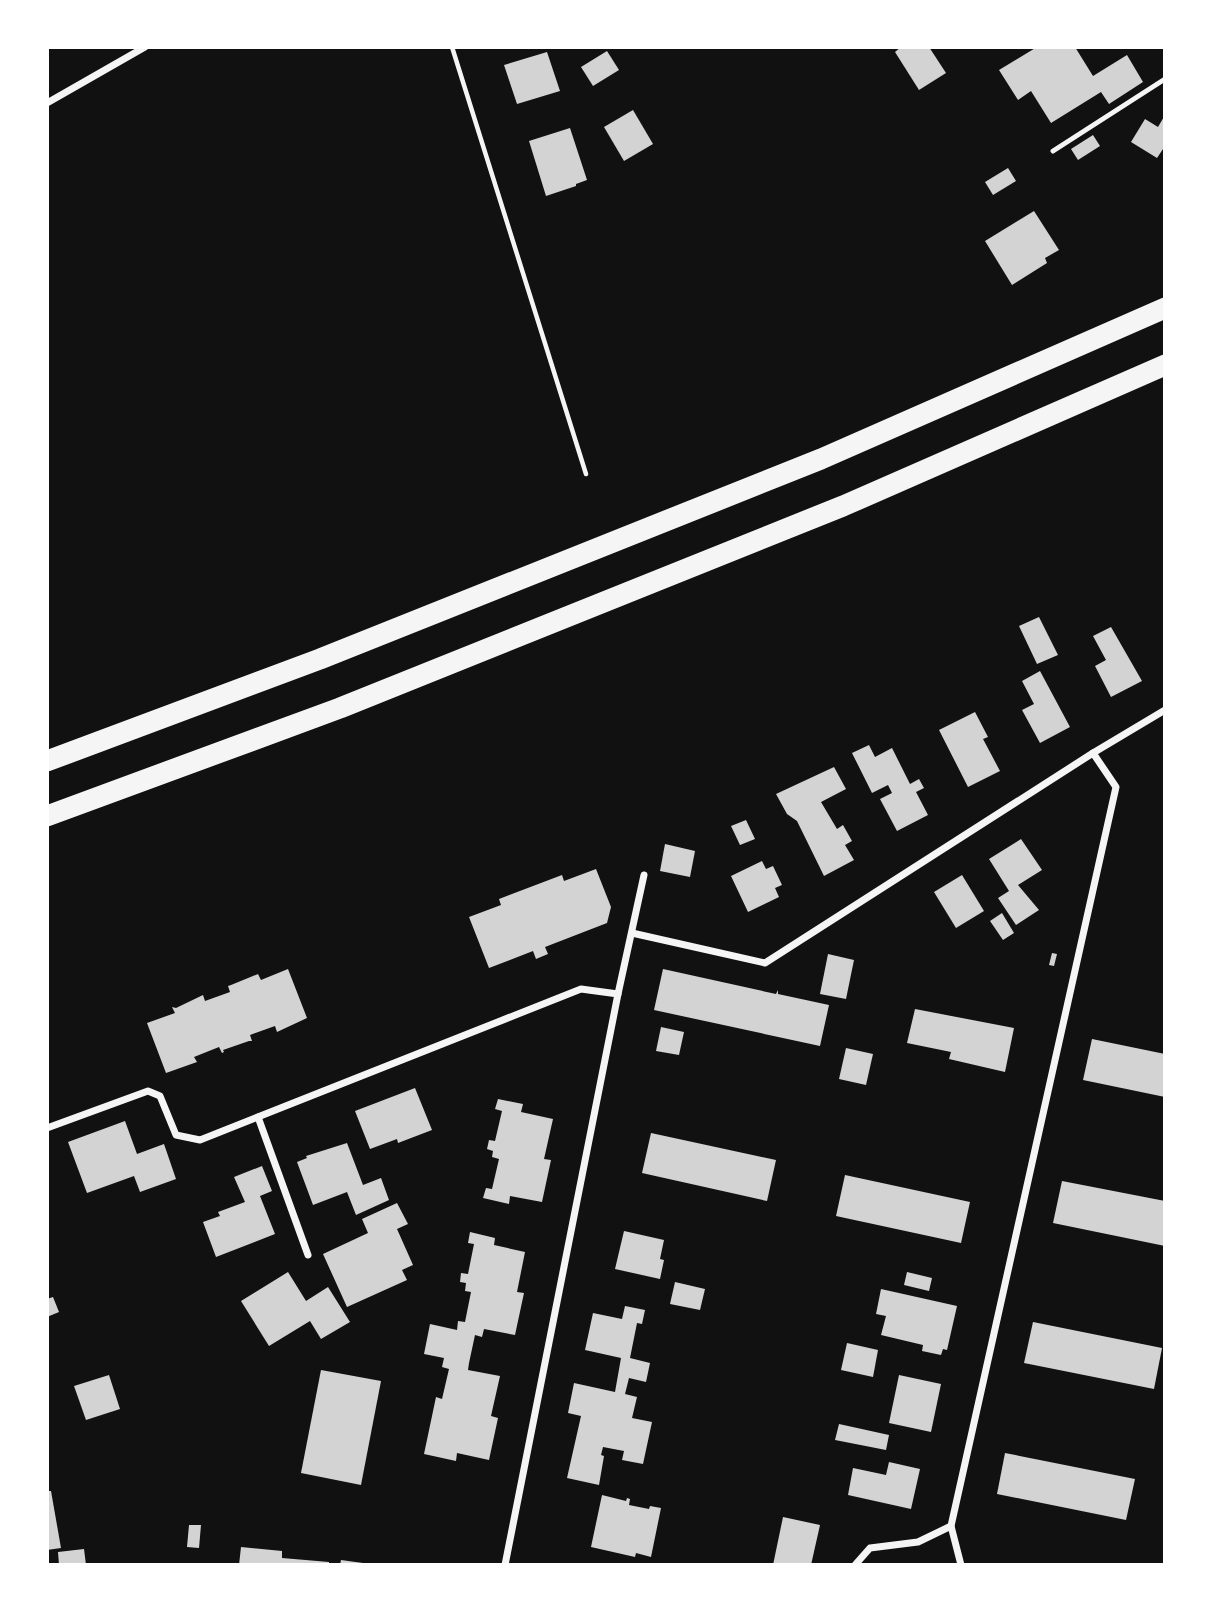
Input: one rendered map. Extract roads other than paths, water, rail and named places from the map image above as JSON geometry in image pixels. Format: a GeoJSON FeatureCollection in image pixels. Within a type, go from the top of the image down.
{"type":"FeatureCollection","features":[{"type":"Feature","properties":{"kind":"highway"},"geometry":{"type":"LineString","coordinates":[[47,761],[320,659],[808,464],[1165,308]]}},
{"type":"Feature","properties":{"kind":"highway"},"geometry":{"type":"LineString","coordinates":[[47,816],[340,708],[843,506],[1165,365]]}},
{"type":"Feature","properties":{"kind":"street"},"geometry":{"type":"LineString","coordinates":[[47,103],[145,47]]}},
{"type":"Feature","properties":{"kind":"street"},"geometry":{"type":"LineString","coordinates":[[632,933],[765,963],[1093,752],[1165,710]]}},
{"type":"Feature","properties":{"kind":"street"},"geometry":{"type":"LineString","coordinates":[[961,1565],[951,1526],[1115,787],[1093,752]]}},
{"type":"Feature","properties":{"kind":"street"},"geometry":{"type":"LineString","coordinates":[[505,1565],[644,875]]}},
{"type":"Feature","properties":{"kind":"street"},"geometry":{"type":"LineString","coordinates":[[47,1128],[148,1091],[160,1096],[176,1135],[200,1140],[581,989],[618,994]]}},
{"type":"Feature","properties":{"kind":"street"},"geometry":{"type":"LineString","coordinates":[[258,1117],[308,1255]]}},
{"type":"Feature","properties":{"kind":"street"},"geometry":{"type":"LineString","coordinates":[[855,1565],[870,1548],[918,1542],[951,1526]]}},
{"type":"Feature","properties":{"kind":"lane"},"geometry":{"type":"LineString","coordinates":[[1053,151],[1165,79]]}}]}
